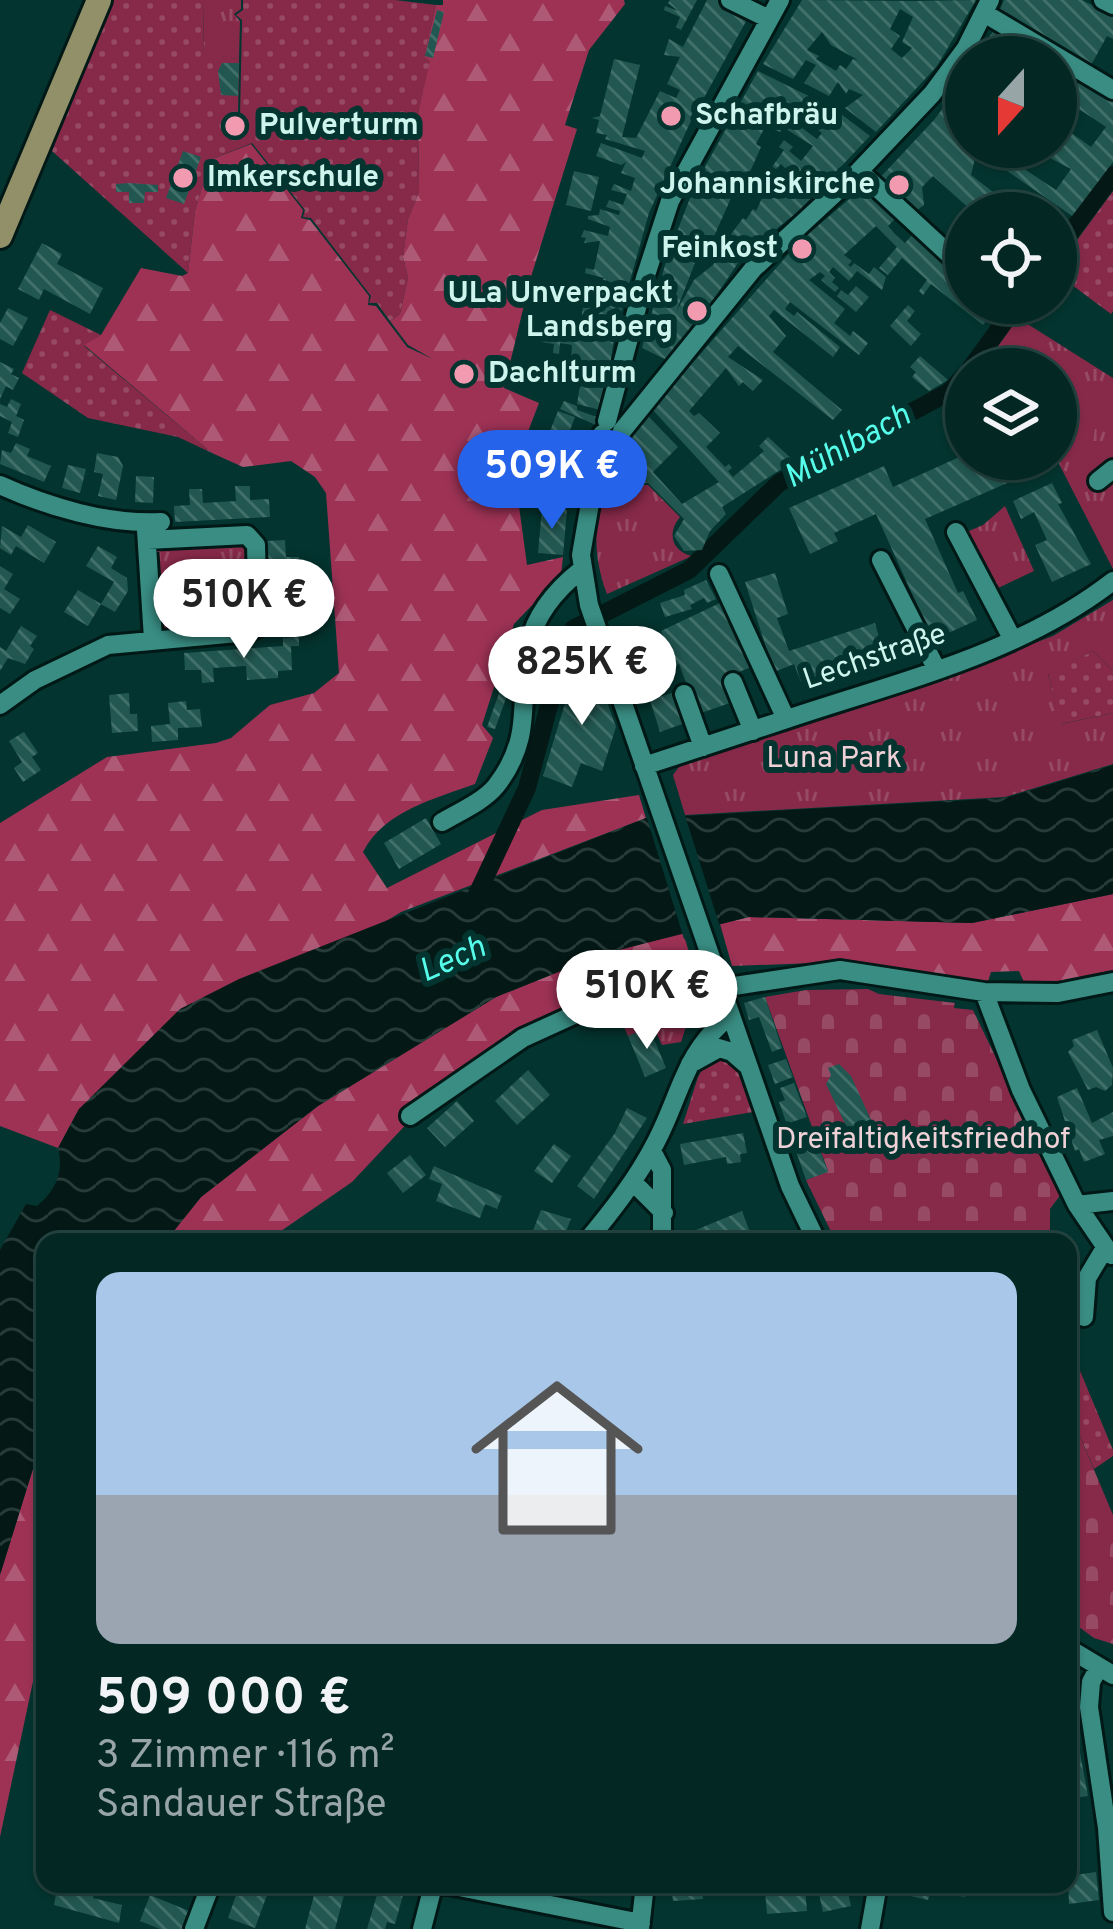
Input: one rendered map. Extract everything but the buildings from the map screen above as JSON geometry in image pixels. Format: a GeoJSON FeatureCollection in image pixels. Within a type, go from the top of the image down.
{"type":"FeatureCollection","features":[{"type":"Feature","properties":{"kind":"main road"},"geometry":{"type":"LineString","coordinates":[[0,236],[100,0]]}},
{"type":"Feature","properties":{"kind":"street"},"geometry":{"type":"LineString","coordinates":[[730,0],[769,20]]}},
{"type":"Feature","properties":{"kind":"street"},"geometry":{"type":"LineString","coordinates":[[780,0],[670,201],[645,278],[611,427],[593,478],[581,570],[602,644],[751,1069],[781,1190],[811,1233]]}},
{"type":"Feature","properties":{"kind":"street"},"geometry":{"type":"LineString","coordinates":[[1103,0],[1113,5]]}},
{"type":"Feature","properties":{"kind":"street"},"geometry":{"type":"LineString","coordinates":[[611,427],[662,380],[753,269],[865,177],[932,94],[987,7],[1113,90]]}},
{"type":"Feature","properties":{"kind":"street"},"geometry":{"type":"LineString","coordinates":[[865,177],[945,251]]}},
{"type":"Feature","properties":{"kind":"street"},"geometry":{"type":"LineString","coordinates":[[623,364],[640,381],[662,380]]}},
{"type":"Feature","properties":{"kind":"street"},"geometry":{"type":"LineString","coordinates":[[0,705],[35,680],[95,651],[153,638],[255,630],[259,622],[256,545],[241,533],[151,528],[1,488]]}},
{"type":"Feature","properties":{"kind":"street"},"geometry":{"type":"LineString","coordinates":[[151,528],[153,638]]}},
{"type":"Feature","properties":{"kind":"street"},"geometry":{"type":"LineString","coordinates":[[956,532],[1013,640]]}},
{"type":"Feature","properties":{"kind":"street"},"geometry":{"type":"LineString","coordinates":[[881,560],[937,670]]}},
{"type":"Feature","properties":{"kind":"street"},"geometry":{"type":"LineString","coordinates":[[442,822],[494,789],[512,760],[525,718],[528,645],[539,616],[559,588],[581,570]]}},
{"type":"Feature","properties":{"kind":"street"},"geometry":{"type":"LineString","coordinates":[[719,574],[786,719]]}},
{"type":"Feature","properties":{"kind":"street","name":"Lechstraße"},"geometry":{"type":"LineString","coordinates":[[647,774],[703,747],[1013,640],[1039,619],[1086,602],[1113,581]]}},
{"type":"Feature","properties":{"kind":"street"},"geometry":{"type":"LineString","coordinates":[[733,682],[753,731]]}},
{"type":"Feature","properties":{"kind":"street"},"geometry":{"type":"LineString","coordinates":[[684,694],[703,747]]}},
{"type":"Feature","properties":{"kind":"street"},"geometry":{"type":"LineString","coordinates":[[410,1116],[523,1038],[602,1002],[717,975],[840,970],[984,992],[1058,993],[1113,982]]}},
{"type":"Feature","properties":{"kind":"street"},"geometry":{"type":"LineString","coordinates":[[984,992],[1021,1090],[1077,1204],[1109,1252],[1087,1278],[1084,1317]]}},
{"type":"Feature","properties":{"kind":"street"},"geometry":{"type":"LineString","coordinates":[[593,1233],[652,1151],[687,1067],[705,1037],[730,1015]]}},
{"type":"Feature","properties":{"kind":"street"},"geometry":{"type":"LineString","coordinates":[[687,1067],[719,1048],[732,1052],[751,1069]]}},
{"type":"Feature","properties":{"kind":"street"},"geometry":{"type":"LineString","coordinates":[[652,1151],[662,1170],[663,1233]]}},
{"type":"Feature","properties":{"kind":"street"},"geometry":{"type":"LineString","coordinates":[[633,1182],[664,1213],[687,1214]]}},
{"type":"Feature","properties":{"kind":"street"},"geometry":{"type":"LineString","coordinates":[[1077,1204],[1113,1202]]}},
{"type":"Feature","properties":{"kind":"street"},"geometry":{"type":"LineString","coordinates":[[1077,1653],[1106,1671],[1091,1682],[1089,1707],[1110,1829],[1113,1912]]}},
{"type":"Feature","properties":{"kind":"street"},"geometry":{"type":"LineString","coordinates":[[194,1929],[208,1893]]}},
{"type":"Feature","properties":{"kind":"street"},"geometry":{"type":"LineString","coordinates":[[422,1929],[430,1893]]}},
{"type":"Feature","properties":{"kind":"street"},"geometry":{"type":"LineString","coordinates":[[484,1893],[640,1926],[644,1893]]}},
{"type":"Feature","properties":{"kind":"street"},"geometry":{"type":"LineString","coordinates":[[870,1929],[876,1893]]}},
{"type":"Feature","properties":{"kind":"green space"},"geometry":{"type":"Polygon","coordinates":[[[111,0],[203,0],[204,55],[239,59],[238,117],[229,119],[225,128],[234,138],[246,128],[240,118],[242,20],[236,15],[243,10],[243,0],[395,0],[436,5],[424,57],[431,61],[418,114],[419,192],[408,219],[403,257],[408,278],[400,314],[390,321],[377,303],[369,303],[371,296],[311,218],[303,217],[305,210],[252,143],[210,160],[195,211],[188,273],[52,151],[111,0]]]}},
{"type":"Feature","properties":{"kind":"green space"},"geometry":{"type":"Polygon","coordinates":[[[203,0],[241,0],[241,9],[234,14],[240,21],[239,59],[204,56],[203,0]]]}},
{"type":"Feature","properties":{"kind":"green space"},"geometry":{"type":"Polygon","coordinates":[[[443,0],[624,0],[625,4],[589,50],[565,125],[577,129],[530,280],[504,388],[539,403],[522,447],[495,441],[491,445],[496,503],[519,506],[527,565],[563,557],[561,575],[514,624],[482,725],[493,738],[475,784],[397,816],[363,852],[387,888],[542,810],[639,795],[646,818],[401,912],[79,1109],[58,1148],[0,1126],[0,823],[107,757],[231,738],[270,705],[314,693],[339,673],[326,493],[315,477],[291,461],[243,467],[212,453],[84,345],[101,335],[141,268],[182,276],[188,273],[195,211],[210,160],[251,144],[303,210],[301,218],[310,220],[369,296],[368,305],[376,306],[407,347],[433,359],[408,345],[390,321],[400,314],[408,278],[403,257],[408,219],[419,192],[418,114],[430,61],[424,57],[436,5],[443,5],[443,0]]]}},
{"type":"Feature","properties":{"kind":"green space"},"geometry":{"type":"Polygon","coordinates":[[[1113,191],[1111,314],[1077,289],[1077,240],[1113,191]]]}},
{"type":"Feature","properties":{"kind":"green space"},"geometry":{"type":"Polygon","coordinates":[[[50,310],[101,335],[84,346],[212,453],[178,437],[88,418],[22,373],[50,310]]]}},
{"type":"Feature","properties":{"kind":"green space"},"geometry":{"type":"Polygon","coordinates":[[[1014,324],[1028,324],[1066,348],[997,348],[1014,324]]]}},
{"type":"Feature","properties":{"kind":"green space"},"geometry":{"type":"Polygon","coordinates":[[[1077,355],[1113,378],[1113,569],[1067,480],[1077,480],[1077,355]]]}},
{"type":"Feature","properties":{"kind":"green space"},"geometry":{"type":"Polygon","coordinates":[[[1077,384],[1109,389],[1105,422],[1096,421],[1091,454],[1077,452],[1077,384]]]}},
{"type":"Feature","properties":{"kind":"green space"},"geometry":{"type":"Polygon","coordinates":[[[618,448],[638,473],[637,485],[648,485],[680,517],[673,540],[679,550],[692,556],[607,594],[596,538],[605,485],[618,448]]]}},
{"type":"Feature","properties":{"kind":"green space"},"geometry":{"type":"Polygon","coordinates":[[[1005,506],[1034,571],[994,590],[962,534],[983,525],[1005,506]]]}},
{"type":"Feature","properties":{"kind":"green space"},"geometry":{"type":"Polygon","coordinates":[[[242,543],[248,553],[252,615],[248,624],[165,629],[156,552],[242,543]]]}},
{"type":"Feature","properties":{"kind":"green space","name":"Luna Park"},"geometry":{"type":"Polygon","coordinates":[[[1113,600],[1113,671],[1093,651],[1048,674],[1061,724],[1113,713],[1113,764],[1005,797],[685,815],[673,775],[682,763],[1009,653],[1053,636],[1113,600]]]}},
{"type":"Feature","properties":{"kind":"green space"},"geometry":{"type":"Polygon","coordinates":[[[1093,651],[1113,671],[1113,713],[1060,724],[1048,673],[1093,651]]]}},
{"type":"Feature","properties":{"kind":"green space"},"geometry":{"type":"Polygon","coordinates":[[[1113,894],[1113,977],[1027,989],[1019,971],[991,972],[986,988],[839,962],[732,966],[720,924],[749,917],[972,923],[1113,894]]]}},
{"type":"Feature","properties":{"kind":"green space"},"geometry":{"type":"Polygon","coordinates":[[[683,933],[697,977],[593,1000],[414,1116],[352,1182],[278,1233],[172,1233],[201,1197],[318,1106],[496,997],[603,954],[683,933]]]}},
{"type":"Feature","properties":{"kind":"green space","name":"Dreifaltigkeitsfriedhof"},"geometry":{"type":"Polygon","coordinates":[[[868,989],[973,1010],[1061,1194],[1050,1209],[1050,1233],[832,1233],[806,1180],[828,1171],[765,997],[806,990],[868,989]]]}},
{"type":"Feature","properties":{"kind":"green space"},"geometry":{"type":"Polygon","coordinates":[[[698,990],[681,1042],[662,1045],[653,1026],[628,1036],[615,1006],[698,990]]]}},
{"type":"Feature","properties":{"kind":"green space"},"geometry":{"type":"Polygon","coordinates":[[[713,1051],[738,1063],[753,1112],[683,1124],[698,1077],[713,1051]]]}},
{"type":"Feature","properties":{"kind":"green space"},"geometry":{"type":"Polygon","coordinates":[[[1077,1364],[1113,1450],[1113,1456],[1094,1469],[1077,1429],[1077,1364]]]}},
{"type":"Feature","properties":{"kind":"green space"},"geometry":{"type":"Polygon","coordinates":[[[1077,1429],[1113,1515],[1113,1644],[1077,1626],[1077,1429]]]}},
{"type":"Feature","properties":{"kind":"green space"},"geometry":{"type":"Polygon","coordinates":[[[36,1459],[36,1667],[0,1837],[0,1575],[36,1459]]]}},
{"type":"Feature","properties":{"kind":"water","name":"Lech"},"geometry":{"type":"Polygon","coordinates":[[[1113,765],[1113,894],[972,923],[749,917],[603,954],[496,997],[318,1106],[201,1197],[172,1233],[36,1233],[36,1459],[0,1575],[0,1250],[26,1204],[37,1206],[54,1187],[60,1165],[58,1148],[79,1109],[180,1009],[239,979],[646,818],[1005,798],[1113,765]]]}},
{"type":"Feature","properties":{"kind":"pier"},"geometry":{"type":"Polygon","coordinates":[[[683,809],[721,930],[684,939],[645,812],[683,809]]]}},
{"type":"Feature","properties":{"kind":"waterway","name":"Mühlbach"},"geometry":{"type":"LineString","coordinates":[[1077,224],[1113,175]]}},
{"type":"Feature","properties":{"kind":"waterway","name":"Mühlbach"},"geometry":{"type":"LineString","coordinates":[[985,348],[1003,324]]}},
{"type":"Feature","properties":{"kind":"waterway","name":"Mühlbach"},"geometry":{"type":"LineString","coordinates":[[565,652],[573,629],[689,570],[779,483],[945,394]]}},
{"type":"Feature","properties":{"kind":"waterway","name":"Mühlbach"},"geometry":{"type":"LineString","coordinates":[[473,903],[527,788],[555,683]]}},
{"type":"Feature","properties":{"kind":"place","name":"Schafbräu"},"geometry":{"type":"Point","coordinates":[671,116]}},
{"type":"Feature","properties":{"kind":"place","name":"Pulverturm"},"geometry":{"type":"Point","coordinates":[235,126]}},
{"type":"Feature","properties":{"kind":"place","name":"Imkerschule"},"geometry":{"type":"Point","coordinates":[183,178]}},
{"type":"Feature","properties":{"kind":"place","name":"Johanniskirche"},"geometry":{"type":"Point","coordinates":[899,185]}},
{"type":"Feature","properties":{"kind":"place","name":"Feinkost"},"geometry":{"type":"Point","coordinates":[802,249]}},
{"type":"Feature","properties":{"kind":"place","name":"ULa Unverpackt Landsberg"},"geometry":{"type":"Point","coordinates":[697,311]}},
{"type":"Feature","properties":{"kind":"place","name":"Dachlturm"},"geometry":{"type":"Point","coordinates":[464,374]}}]}
